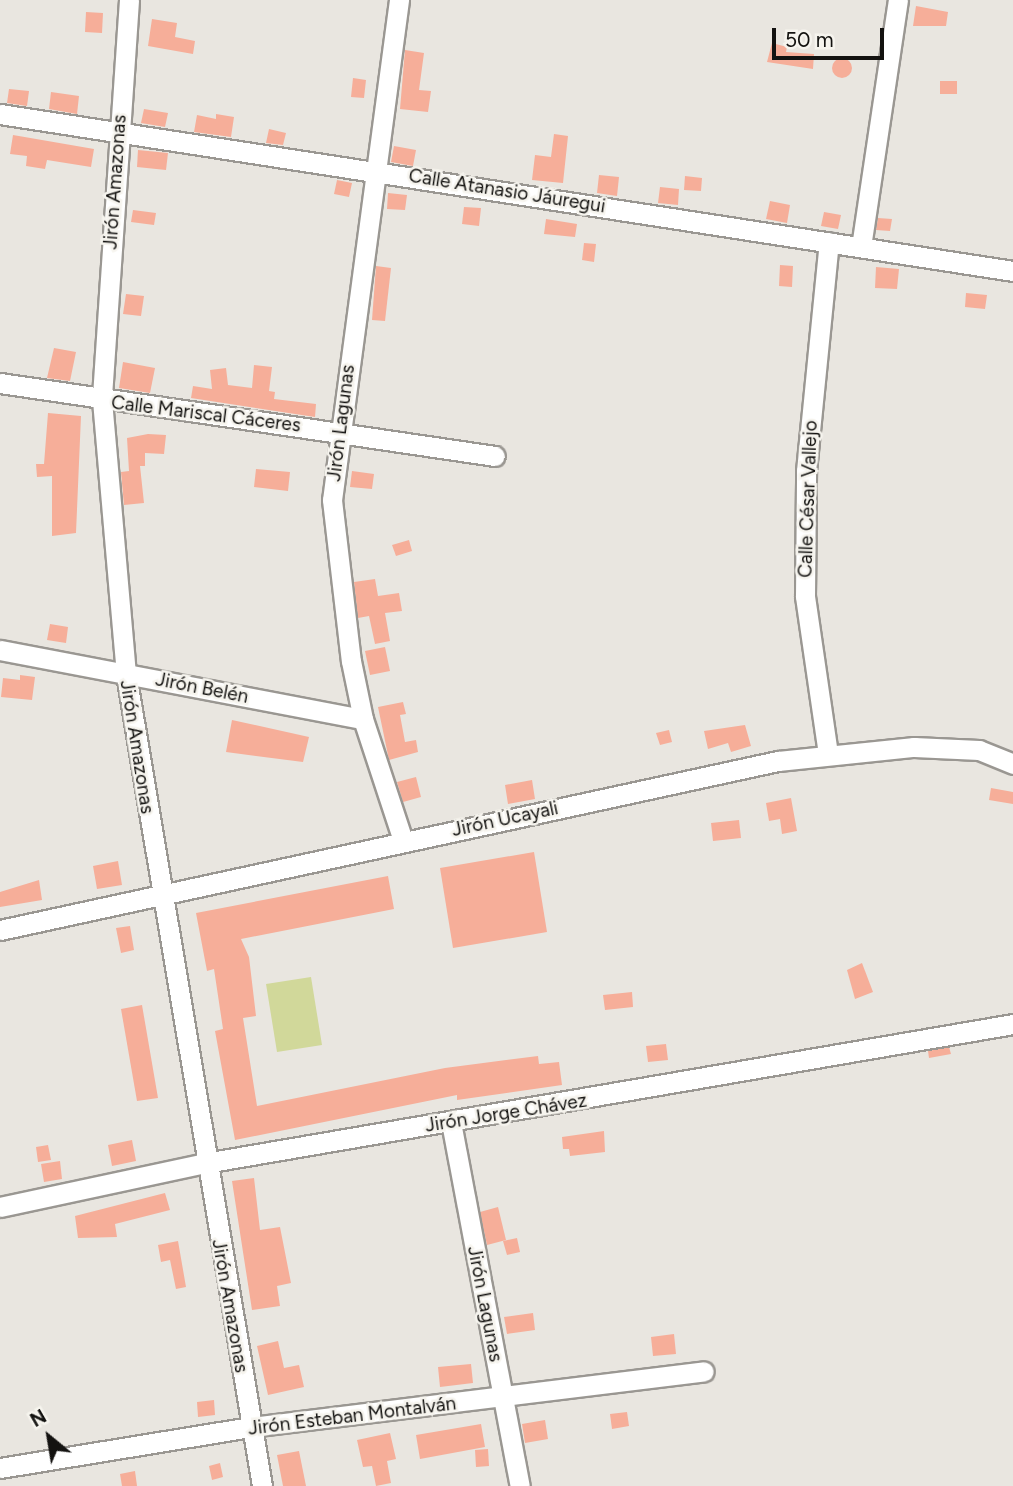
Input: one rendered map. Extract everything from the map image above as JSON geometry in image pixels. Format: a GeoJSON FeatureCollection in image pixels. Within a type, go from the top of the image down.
{"type":"FeatureCollection","features":[{"type":"Feature","properties":{"kind":"street","name":"Jirón Amazonas"},"geometry":{"type":"LineString","coordinates":[[130,0],[118,129],[102,400],[126,674],[160,895],[262,1486]]}},
{"type":"Feature","properties":{"kind":"street","name":"Jirón Lagunas"},"geometry":{"type":"LineString","coordinates":[[400,0],[339,430],[332,500],[334,543],[363,719],[403,841]]}},
{"type":"Feature","properties":{"kind":"street"},"geometry":{"type":"LineString","coordinates":[[861,247],[898,0]]}},
{"type":"Feature","properties":{"kind":"street","name":"Calle Atanasio Jáuregui"},"geometry":{"type":"LineString","coordinates":[[0,114],[118,129],[1013,271]]}},
{"type":"Feature","properties":{"kind":"street","name":"Calle César Vallejo"},"geometry":{"type":"LineString","coordinates":[[828,754],[805,582],[806,471],[829,242]]}},
{"type":"Feature","properties":{"kind":"street","name":"Calle Mariscal Cáceres"},"geometry":{"type":"LineString","coordinates":[[0,383],[102,400],[339,430],[495,456]]}},
{"type":"Feature","properties":{"kind":"street","name":"Jirón Belén"},"geometry":{"type":"LineString","coordinates":[[0,650],[363,719]]}},
{"type":"Feature","properties":{"kind":"street","name":"Jirón Ucayali"},"geometry":{"type":"LineString","coordinates":[[0,930],[778,761],[914,747],[967,750],[1013,764]]}},
{"type":"Feature","properties":{"kind":"street","name":"Jirón Jorge Chávez"},"geometry":{"type":"LineString","coordinates":[[0,1206],[205,1163],[1013,1024]]}},
{"type":"Feature","properties":{"kind":"street","name":"Jirón Lagunas"},"geometry":{"type":"LineString","coordinates":[[451,1122],[520,1486]]}},
{"type":"Feature","properties":{"kind":"street","name":"Jirón Esteban Montalván"},"geometry":{"type":"LineString","coordinates":[[0,1468],[251,1427],[503,1399],[704,1371]]}},
{"type":"Feature","properties":{"kind":"green space"},"geometry":{"type":"Polygon","coordinates":[[[311,977],[322,1045],[277,1052],[266,984],[311,977]]]}},
{"type":"Feature","properties":{"kind":"building"},"geometry":{"type":"Polygon","coordinates":[[[916,6],[948,12],[946,26],[913,26],[916,6]]]}},
{"type":"Feature","properties":{"kind":"building"},"geometry":{"type":"Polygon","coordinates":[[[86,12],[103,13],[102,33],[85,32],[86,12]]]}},
{"type":"Feature","properties":{"kind":"building"},"geometry":{"type":"Polygon","coordinates":[[[152,19],[177,23],[175,37],[195,41],[193,54],[148,46],[152,19]]]}},
{"type":"Feature","properties":{"kind":"building"},"geometry":{"type":"Polygon","coordinates":[[[772,43],[787,47],[786,52],[814,54],[813,69],[767,62],[772,43]]]}},
{"type":"Feature","properties":{"kind":"building"},"geometry":{"type":"Polygon","coordinates":[[[405,50],[424,53],[419,90],[431,91],[428,112],[400,109],[405,50]]]}},
{"type":"Feature","properties":{"kind":"building"},"geometry":{"type":"Polygon","coordinates":[[[838,58],[846,58],[852,68],[846,78],[838,78],[832,72],[832,64],[838,58]]]}},
{"type":"Feature","properties":{"kind":"building"},"geometry":{"type":"Polygon","coordinates":[[[353,78],[366,80],[364,98],[351,97],[353,78]]]}},
{"type":"Feature","properties":{"kind":"building"},"geometry":{"type":"Polygon","coordinates":[[[940,81],[957,81],[957,94],[940,94],[940,81]]]}},
{"type":"Feature","properties":{"kind":"building"},"geometry":{"type":"Polygon","coordinates":[[[9,89],[29,91],[27,106],[7,103],[9,89]]]}},
{"type":"Feature","properties":{"kind":"building"},"geometry":{"type":"Polygon","coordinates":[[[51,92],[79,96],[77,114],[49,109],[51,92]]]}},
{"type":"Feature","properties":{"kind":"building"},"geometry":{"type":"Polygon","coordinates":[[[144,109],[168,113],[165,127],[141,123],[144,109]]]}},
{"type":"Feature","properties":{"kind":"building"},"geometry":{"type":"Polygon","coordinates":[[[216,114],[234,117],[231,137],[194,132],[197,115],[216,119],[216,114]]]}},
{"type":"Feature","properties":{"kind":"building"},"geometry":{"type":"Polygon","coordinates":[[[269,129],[286,133],[283,145],[266,143],[269,129]]]}},
{"type":"Feature","properties":{"kind":"building"},"geometry":{"type":"Polygon","coordinates":[[[554,134],[568,136],[563,183],[532,180],[535,155],[551,157],[554,134]]]}},
{"type":"Feature","properties":{"kind":"building"},"geometry":{"type":"Polygon","coordinates":[[[13,135],[94,149],[91,167],[47,160],[45,169],[26,166],[27,156],[10,154],[13,135]]]}},
{"type":"Feature","properties":{"kind":"building"},"geometry":{"type":"Polygon","coordinates":[[[394,146],[416,150],[413,166],[391,162],[394,146]]]}},
{"type":"Feature","properties":{"kind":"building"},"geometry":{"type":"Polygon","coordinates":[[[138,150],[168,153],[166,170],[137,167],[138,150]]]}},
{"type":"Feature","properties":{"kind":"building"},"geometry":{"type":"Polygon","coordinates":[[[599,175],[619,177],[617,196],[597,193],[599,175]]]}},
{"type":"Feature","properties":{"kind":"building"},"geometry":{"type":"Polygon","coordinates":[[[685,176],[702,178],[701,191],[684,190],[685,176]]]}},
{"type":"Feature","properties":{"kind":"building"},"geometry":{"type":"Polygon","coordinates":[[[337,180],[352,183],[349,197],[334,194],[337,180]]]}},
{"type":"Feature","properties":{"kind":"building"},"geometry":{"type":"Polygon","coordinates":[[[660,187],[679,189],[678,205],[658,203],[660,187]]]}},
{"type":"Feature","properties":{"kind":"building"},"geometry":{"type":"Polygon","coordinates":[[[388,193],[407,195],[405,210],[387,209],[388,193]]]}},
{"type":"Feature","properties":{"kind":"building"},"geometry":{"type":"Polygon","coordinates":[[[770,201],[790,205],[787,223],[766,219],[770,201]]]}},
{"type":"Feature","properties":{"kind":"building"},"geometry":{"type":"Polygon","coordinates":[[[464,207],[481,208],[479,226],[462,224],[464,207]]]}},
{"type":"Feature","properties":{"kind":"building"},"geometry":{"type":"Polygon","coordinates":[[[133,210],[156,213],[154,225],[131,222],[133,210]]]}},
{"type":"Feature","properties":{"kind":"building"},"geometry":{"type":"Polygon","coordinates":[[[824,212],[841,215],[838,229],[821,226],[824,212]]]}},
{"type":"Feature","properties":{"kind":"building"},"geometry":{"type":"Polygon","coordinates":[[[878,218],[892,219],[890,231],[876,230],[878,218]]]}},
{"type":"Feature","properties":{"kind":"building"},"geometry":{"type":"Polygon","coordinates":[[[546,219],[577,224],[575,237],[544,234],[546,219]]]}},
{"type":"Feature","properties":{"kind":"building"},"geometry":{"type":"Polygon","coordinates":[[[584,243],[596,244],[594,262],[582,260],[584,243]]]}},
{"type":"Feature","properties":{"kind":"building"},"geometry":{"type":"Polygon","coordinates":[[[780,265],[793,266],[792,287],[779,286],[780,265]]]}},
{"type":"Feature","properties":{"kind":"building"},"geometry":{"type":"Polygon","coordinates":[[[376,266],[391,268],[385,321],[372,320],[376,266]]]}},
{"type":"Feature","properties":{"kind":"building"},"geometry":{"type":"Polygon","coordinates":[[[876,267],[899,269],[897,289],[875,288],[876,267]]]}},
{"type":"Feature","properties":{"kind":"building"},"geometry":{"type":"Polygon","coordinates":[[[966,293],[987,295],[985,309],[965,307],[966,293]]]}},
{"type":"Feature","properties":{"kind":"building"},"geometry":{"type":"Polygon","coordinates":[[[126,294],[144,296],[141,316],[123,314],[126,294]]]}},
{"type":"Feature","properties":{"kind":"building"},"geometry":{"type":"Polygon","coordinates":[[[54,348],[76,352],[70,381],[47,378],[54,348]]]}},
{"type":"Feature","properties":{"kind":"building"},"geometry":{"type":"Polygon","coordinates":[[[123,362],[155,368],[150,393],[119,388],[123,362]]]}},
{"type":"Feature","properties":{"kind":"building"},"geometry":{"type":"Polygon","coordinates":[[[254,365],[272,367],[269,391],[275,392],[274,399],[316,404],[315,417],[191,398],[193,386],[212,389],[210,370],[226,368],[228,385],[252,388],[254,365]]]}},
{"type":"Feature","properties":{"kind":"building"},"geometry":{"type":"Polygon","coordinates":[[[48,413],[81,416],[76,533],[52,536],[52,476],[37,477],[36,464],[44,464],[48,413]]]}},
{"type":"Feature","properties":{"kind":"building"},"geometry":{"type":"Polygon","coordinates":[[[148,434],[166,435],[164,454],[145,453],[145,466],[140,466],[144,503],[124,505],[121,472],[129,471],[127,438],[148,434]]]}},
{"type":"Feature","properties":{"kind":"building"},"geometry":{"type":"Polygon","coordinates":[[[256,469],[290,472],[288,491],[254,487],[256,469]]]}},
{"type":"Feature","properties":{"kind":"building"},"geometry":{"type":"Polygon","coordinates":[[[352,471],[374,474],[372,489],[350,487],[352,471]]]}},
{"type":"Feature","properties":{"kind":"building"},"geometry":{"type":"Polygon","coordinates":[[[409,540],[412,551],[396,556],[392,545],[409,540]]]}},
{"type":"Feature","properties":{"kind":"building"},"geometry":{"type":"Polygon","coordinates":[[[375,579],[378,596],[399,593],[402,611],[385,613],[390,641],[375,644],[369,616],[358,618],[354,582],[375,579]]]}},
{"type":"Feature","properties":{"kind":"building"},"geometry":{"type":"Polygon","coordinates":[[[50,624],[68,627],[66,643],[47,640],[50,624]]]}},
{"type":"Feature","properties":{"kind":"building"},"geometry":{"type":"Polygon","coordinates":[[[385,647],[390,671],[370,675],[365,651],[385,647]]]}},
{"type":"Feature","properties":{"kind":"building"},"geometry":{"type":"Polygon","coordinates":[[[20,675],[35,677],[32,700],[1,697],[3,678],[20,680],[20,675]]]}},
{"type":"Feature","properties":{"kind":"building"},"geometry":{"type":"Polygon","coordinates":[[[403,702],[406,714],[400,715],[405,742],[416,740],[418,752],[389,760],[378,707],[403,702]]]}},
{"type":"Feature","properties":{"kind":"building"},"geometry":{"type":"Polygon","coordinates":[[[232,720],[309,737],[303,762],[226,752],[232,720]]]}},
{"type":"Feature","properties":{"kind":"building"},"geometry":{"type":"Polygon","coordinates":[[[745,725],[751,746],[731,752],[728,743],[708,749],[704,731],[745,725]]]}},
{"type":"Feature","properties":{"kind":"building"},"geometry":{"type":"Polygon","coordinates":[[[669,730],[672,742],[660,745],[656,733],[669,730]]]}},
{"type":"Feature","properties":{"kind":"building"},"geometry":{"type":"Polygon","coordinates":[[[416,777],[421,797],[403,802],[397,782],[416,777]]]}},
{"type":"Feature","properties":{"kind":"building"},"geometry":{"type":"Polygon","coordinates":[[[532,780],[535,799],[508,804],[505,785],[532,780]]]}},
{"type":"Feature","properties":{"kind":"building"},"geometry":{"type":"Polygon","coordinates":[[[991,788],[1013,792],[1013,804],[989,800],[991,788]]]}},
{"type":"Feature","properties":{"kind":"building"},"geometry":{"type":"Polygon","coordinates":[[[791,798],[797,831],[782,834],[780,819],[769,821],[766,803],[791,798]]]}},
{"type":"Feature","properties":{"kind":"building"},"geometry":{"type":"Polygon","coordinates":[[[739,820],[741,838],[713,841],[711,823],[739,820]]]}},
{"type":"Feature","properties":{"kind":"building"},"geometry":{"type":"Polygon","coordinates":[[[534,852],[547,932],[453,948],[440,868],[534,852]]]}},
{"type":"Feature","properties":{"kind":"building"},"geometry":{"type":"Polygon","coordinates":[[[118,861],[122,885],[97,889],[93,866],[118,861]]]}},
{"type":"Feature","properties":{"kind":"building"},"geometry":{"type":"Polygon","coordinates":[[[388,876],[394,909],[241,939],[249,957],[256,1016],[243,1018],[257,1106],[445,1068],[538,1056],[539,1064],[559,1062],[562,1085],[457,1100],[457,1095],[235,1140],[215,1031],[223,1029],[214,969],[207,971],[196,913],[388,876]]]}},
{"type":"Feature","properties":{"kind":"building"},"geometry":{"type":"Polygon","coordinates":[[[39,880],[42,900],[0,907],[0,892],[39,880]]]}},
{"type":"Feature","properties":{"kind":"building"},"geometry":{"type":"Polygon","coordinates":[[[130,926],[134,950],[121,953],[116,928],[130,926]]]}},
{"type":"Feature","properties":{"kind":"building"},"geometry":{"type":"Polygon","coordinates":[[[862,963],[873,992],[855,999],[847,970],[862,963]]]}},
{"type":"Feature","properties":{"kind":"building"},"geometry":{"type":"Polygon","coordinates":[[[632,992],[633,1007],[605,1010],[603,995],[632,992]]]}},
{"type":"Feature","properties":{"kind":"building"},"geometry":{"type":"Polygon","coordinates":[[[142,1005],[158,1098],[137,1101],[121,1009],[142,1005]]]}},
{"type":"Feature","properties":{"kind":"building"},"geometry":{"type":"Polygon","coordinates":[[[666,1044],[668,1060],[648,1062],[646,1046],[666,1044]]]}},
{"type":"Feature","properties":{"kind":"building"},"geometry":{"type":"Polygon","coordinates":[[[949,1047],[951,1054],[929,1058],[928,1051],[949,1047]]]}},
{"type":"Feature","properties":{"kind":"building"},"geometry":{"type":"Polygon","coordinates":[[[604,1131],[605,1152],[570,1156],[569,1149],[563,1149],[562,1137],[604,1131]]]}},
{"type":"Feature","properties":{"kind":"building"},"geometry":{"type":"Polygon","coordinates":[[[132,1140],[136,1161],[112,1166],[108,1145],[132,1140]]]}},
{"type":"Feature","properties":{"kind":"building"},"geometry":{"type":"Polygon","coordinates":[[[48,1145],[51,1160],[38,1162],[36,1147],[48,1145]]]}},
{"type":"Feature","properties":{"kind":"building"},"geometry":{"type":"Polygon","coordinates":[[[60,1161],[62,1179],[44,1182],[41,1164],[60,1161]]]}},
{"type":"Feature","properties":{"kind":"building"},"geometry":{"type":"Polygon","coordinates":[[[254,1178],[260,1230],[280,1227],[291,1283],[277,1286],[280,1306],[252,1310],[232,1181],[254,1178]]]}},
{"type":"Feature","properties":{"kind":"building"},"geometry":{"type":"Polygon","coordinates":[[[165,1193],[170,1210],[115,1224],[117,1237],[78,1238],[75,1216],[165,1193]]]}},
{"type":"Feature","properties":{"kind":"building"},"geometry":{"type":"Polygon","coordinates":[[[498,1207],[506,1240],[487,1245],[480,1212],[498,1207]]]}},
{"type":"Feature","properties":{"kind":"building"},"geometry":{"type":"Polygon","coordinates":[[[517,1238],[520,1252],[507,1255],[503,1241],[517,1238]]]}},
{"type":"Feature","properties":{"kind":"building"},"geometry":{"type":"Polygon","coordinates":[[[178,1241],[186,1287],[176,1289],[170,1260],[161,1262],[158,1245],[178,1241]]]}},
{"type":"Feature","properties":{"kind":"building"},"geometry":{"type":"Polygon","coordinates":[[[533,1313],[535,1330],[507,1334],[504,1317],[533,1313]]]}},
{"type":"Feature","properties":{"kind":"building"},"geometry":{"type":"Polygon","coordinates":[[[674,1334],[676,1354],[653,1356],[651,1337],[674,1334]]]}},
{"type":"Feature","properties":{"kind":"building"},"geometry":{"type":"Polygon","coordinates":[[[278,1341],[284,1368],[299,1365],[304,1387],[268,1395],[257,1346],[278,1341]]]}},
{"type":"Feature","properties":{"kind":"building"},"geometry":{"type":"Polygon","coordinates":[[[471,1364],[473,1383],[440,1387],[438,1367],[471,1364]]]}},
{"type":"Feature","properties":{"kind":"building"},"geometry":{"type":"Polygon","coordinates":[[[214,1400],[215,1415],[198,1417],[197,1402],[214,1400]]]}},
{"type":"Feature","properties":{"kind":"building"},"geometry":{"type":"Polygon","coordinates":[[[627,1412],[629,1426],[612,1429],[610,1414],[627,1412]]]}},
{"type":"Feature","properties":{"kind":"building"},"geometry":{"type":"Polygon","coordinates":[[[545,1420],[548,1439],[525,1443],[522,1424],[545,1420]]]}},
{"type":"Feature","properties":{"kind":"building"},"geometry":{"type":"Polygon","coordinates":[[[481,1424],[485,1447],[420,1459],[416,1435],[481,1424]]]}},
{"type":"Feature","properties":{"kind":"building"},"geometry":{"type":"Polygon","coordinates":[[[390,1433],[396,1459],[387,1461],[391,1483],[376,1486],[372,1466],[363,1467],[357,1440],[390,1433]]]}},
{"type":"Feature","properties":{"kind":"building"},"geometry":{"type":"Polygon","coordinates":[[[488,1449],[489,1466],[476,1467],[475,1450],[488,1449]]]}},
{"type":"Feature","properties":{"kind":"building"},"geometry":{"type":"Polygon","coordinates":[[[299,1451],[306,1486],[283,1486],[277,1455],[299,1451]]]}},
{"type":"Feature","properties":{"kind":"building"},"geometry":{"type":"Polygon","coordinates":[[[220,1463],[223,1477],[212,1480],[209,1466],[220,1463]]]}},
{"type":"Feature","properties":{"kind":"building"},"geometry":{"type":"Polygon","coordinates":[[[135,1471],[137,1486],[122,1486],[120,1474],[135,1471]]]}}]}
